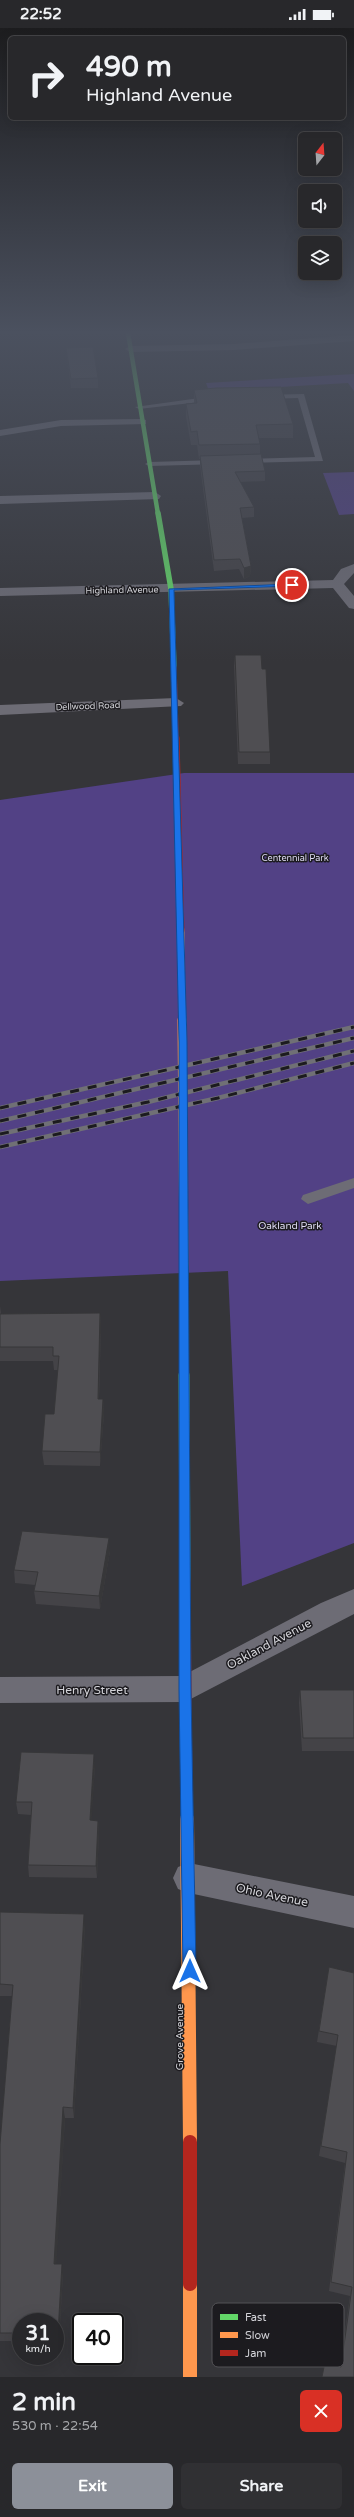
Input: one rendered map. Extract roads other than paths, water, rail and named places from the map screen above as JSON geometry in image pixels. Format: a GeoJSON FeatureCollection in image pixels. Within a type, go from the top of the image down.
{"type":"FeatureCollection","features":[{"type":"Feature","properties":{"kind":"street","name":"Grove Avenue"},"geometry":{"type":"LineString","coordinates":[[145,443],[172,589],[176,703],[183,1042],[185,1690],[189,1878],[190,2377]]}},
{"type":"Feature","properties":{"kind":"street"},"geometry":{"type":"LineString","coordinates":[[0,500],[155,496]]}},
{"type":"Feature","properties":{"kind":"street"},"geometry":{"type":"LineString","coordinates":[[354,568],[346,572],[337,584],[354,605]]}},
{"type":"Feature","properties":{"kind":"street","name":"Highland Avenue"},"geometry":{"type":"LineString","coordinates":[[0,592],[337,584]]}},
{"type":"Feature","properties":{"kind":"street","name":"Dellwood Road"},"geometry":{"type":"LineString","coordinates":[[0,710],[176,703]]}},
{"type":"Feature","properties":{"kind":"street","name":"Oakland Avenue"},"geometry":{"type":"LineString","coordinates":[[185,1690],[331,1611],[354,1601]]}},
{"type":"Feature","properties":{"kind":"street","name":"Henry Street"},"geometry":{"type":"LineString","coordinates":[[0,1690],[185,1690]]}},
{"type":"Feature","properties":{"kind":"street","name":"Ohio Avenue"},"geometry":{"type":"LineString","coordinates":[[189,1878],[354,1912]]}},
{"type":"Feature","properties":{"kind":"lane"},"geometry":{"type":"LineString","coordinates":[[149,464],[320,459],[315,443]]}},
{"type":"Feature","properties":{"kind":"lane"},"geometry":{"type":"LineString","coordinates":[[308,1199],[354,1183]]}},
{"type":"Feature","properties":{"kind":"railway"},"geometry":{"type":"LineString","coordinates":[[0,1108],[354,1027]]}},
{"type":"Feature","properties":{"kind":"railway"},"geometry":{"type":"LineString","coordinates":[[0,1121],[354,1038]]}},
{"type":"Feature","properties":{"kind":"railway"},"geometry":{"type":"LineString","coordinates":[[0,1134],[148,1102],[354,1051]]}},
{"type":"Feature","properties":{"kind":"railway"},"geometry":{"type":"LineString","coordinates":[[0,1147],[218,1098],[354,1063]]}},
{"type":"Feature","properties":{"kind":"park label","name":"Centennial Park"},"geometry":{"type":"Point","coordinates":[295,858]}},
{"type":"Feature","properties":{"kind":"park label","name":"Oakland Park"},"geometry":{"type":"Point","coordinates":[290,1225]}}]}
